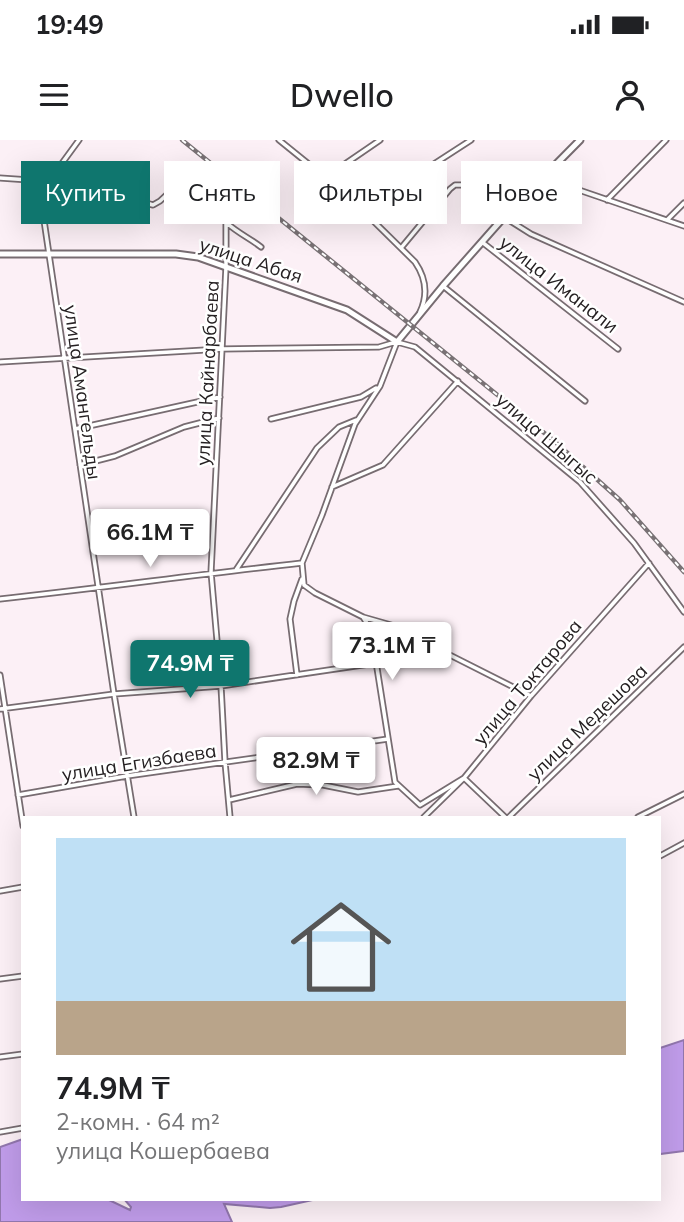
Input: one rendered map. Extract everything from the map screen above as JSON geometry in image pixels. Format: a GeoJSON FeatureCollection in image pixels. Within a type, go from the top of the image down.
{"type":"FeatureCollection","features":[{"type":"Feature","properties":{"kind":"street"},"geometry":{"type":"LineString","coordinates":[[64,161],[79,140]]}},
{"type":"Feature","properties":{"kind":"street"},"geometry":{"type":"LineString","coordinates":[[349,161],[380,140]]}},
{"type":"Feature","properties":{"kind":"street"},"geometry":{"type":"LineString","coordinates":[[439,161],[471,140]]}},
{"type":"Feature","properties":{"kind":"street"},"geometry":{"type":"LineString","coordinates":[[559,161],[580,140]]}},
{"type":"Feature","properties":{"kind":"street"},"geometry":{"type":"LineString","coordinates":[[607,200],[666,140]]}},
{"type":"Feature","properties":{"kind":"street"},"geometry":{"type":"LineString","coordinates":[[282,141],[306,161]]}},
{"type":"Feature","properties":{"kind":"street"},"geometry":{"type":"LineString","coordinates":[[0,178],[21,179]]}},
{"type":"Feature","properties":{"kind":"street"},"geometry":{"type":"LineString","coordinates":[[401,248],[455,185],[461,185]]}},
{"type":"Feature","properties":{"kind":"street"},"geometry":{"type":"LineString","coordinates":[[582,192],[684,226]]}},
{"type":"Feature","properties":{"kind":"street"},"geometry":{"type":"LineString","coordinates":[[667,220],[684,203]]}},
{"type":"Feature","properties":{"kind":"street","name":"улица Амангельды"},"geometry":{"type":"LineString","coordinates":[[44,224],[134,816]]}},
{"type":"Feature","properties":{"kind":"street","name":"улица Кайнарбаева"},"geometry":{"type":"LineString","coordinates":[[226,224],[211,572],[230,816]]}},
{"type":"Feature","properties":{"kind":"street"},"geometry":{"type":"LineString","coordinates":[[229,224],[261,247]]}},
{"type":"Feature","properties":{"kind":"street"},"geometry":{"type":"LineString","coordinates":[[377,224],[423,273],[425,292],[423,305],[416,319]]}},
{"type":"Feature","properties":{"kind":"street"},"geometry":{"type":"LineString","coordinates":[[498,224],[397,342],[380,386],[358,420],[302,563],[302,579],[304,585],[315,593],[363,617],[405,629],[434,647],[531,696]]}},
{"type":"Feature","properties":{"kind":"street"},"geometry":{"type":"LineString","coordinates":[[515,224],[531,234],[684,302]]}},
{"type":"Feature","properties":{"kind":"street","name":"улица Иманали"},"geometry":{"type":"LineString","coordinates":[[482,242],[618,349]]}},
{"type":"Feature","properties":{"kind":"street","name":"улица Абая"},"geometry":{"type":"LineString","coordinates":[[0,254],[176,254],[198,257],[347,310],[397,342]]}},
{"type":"Feature","properties":{"kind":"street"},"geometry":{"type":"LineString","coordinates":[[443,286],[585,401]]}},
{"type":"Feature","properties":{"kind":"street"},"geometry":{"type":"LineString","coordinates":[[0,362],[222,349],[379,346],[397,342]]}},
{"type":"Feature","properties":{"kind":"street","name":"улица Шыгыс"},"geometry":{"type":"LineString","coordinates":[[397,342],[415,347],[580,481],[634,543],[684,612]]}},
{"type":"Feature","properties":{"kind":"street"},"geometry":{"type":"LineString","coordinates":[[332,487],[383,465],[458,381]]}},
{"type":"Feature","properties":{"kind":"street"},"geometry":{"type":"LineString","coordinates":[[271,419],[361,397],[380,386]]}},
{"type":"Feature","properties":{"kind":"street"},"geometry":{"type":"LineString","coordinates":[[75,429],[220,397]]}},
{"type":"Feature","properties":{"kind":"street"},"geometry":{"type":"LineString","coordinates":[[80,465],[115,456],[184,427],[219,418]]}},
{"type":"Feature","properties":{"kind":"street"},"geometry":{"type":"LineString","coordinates":[[236,570],[317,448],[339,427],[358,420]]}},
{"type":"Feature","properties":{"kind":"street"},"geometry":{"type":"LineString","coordinates":[[0,599],[302,563]]}},
{"type":"Feature","properties":{"kind":"street","name":"улица Токтарова"},"geometry":{"type":"LineString","coordinates":[[425,816],[464,778],[531,696],[649,563]]}},
{"type":"Feature","properties":{"kind":"street"},"geometry":{"type":"LineString","coordinates":[[297,675],[290,618],[302,579]]}},
{"type":"Feature","properties":{"kind":"street"},"geometry":{"type":"LineString","coordinates":[[363,617],[371,629],[395,782],[420,805],[464,778],[506,816]]}},
{"type":"Feature","properties":{"kind":"street","name":"улица Медешова"},"geometry":{"type":"LineString","coordinates":[[508,816],[684,647]]}},
{"type":"Feature","properties":{"kind":"street"},"geometry":{"type":"LineString","coordinates":[[2,709],[114,694],[221,685],[376,663]]}},
{"type":"Feature","properties":{"kind":"street"},"geometry":{"type":"LineString","coordinates":[[0,675],[2,709],[21,816]]}},
{"type":"Feature","properties":{"kind":"street","name":"улица Егизбаева"},"geometry":{"type":"LineString","coordinates":[[18,796],[127,776],[388,739]]}},
{"type":"Feature","properties":{"kind":"street"},"geometry":{"type":"LineString","coordinates":[[229,800],[297,784],[323,785],[358,792],[400,786]]}},
{"type":"Feature","properties":{"kind":"street"},"geometry":{"type":"LineString","coordinates":[[640,816],[684,794]]}},
{"type":"Feature","properties":{"kind":"street"},"geometry":{"type":"LineString","coordinates":[[661,855],[684,842]]}},
{"type":"Feature","properties":{"kind":"street"},"geometry":{"type":"LineString","coordinates":[[0,891],[21,887]]}},
{"type":"Feature","properties":{"kind":"street"},"geometry":{"type":"LineString","coordinates":[[0,979],[21,976]]}},
{"type":"Feature","properties":{"kind":"street"},"geometry":{"type":"LineString","coordinates":[[0,1057],[21,1054]]}},
{"type":"Feature","properties":{"kind":"street"},"geometry":{"type":"LineString","coordinates":[[0,1132],[21,1128]]}},
{"type":"Feature","properties":{"kind":"shaded area"},"geometry":{"type":"Polygon","coordinates":[[[684,1040],[684,1151],[661,1154],[661,1048],[684,1040]]]}},
{"type":"Feature","properties":{"kind":"shaded area"},"geometry":{"type":"Polygon","coordinates":[[[21,1140],[21,1201],[111,1201],[130,1210],[131,1207],[126,1201],[308,1201],[270,1208],[224,1204],[232,1222],[0,1222],[0,1147],[21,1140]]]}},
{"type":"Feature","properties":{"kind":"railway"},"geometry":{"type":"LineString","coordinates":[[182,140],[553,440],[620,500],[684,572]]}}]}
